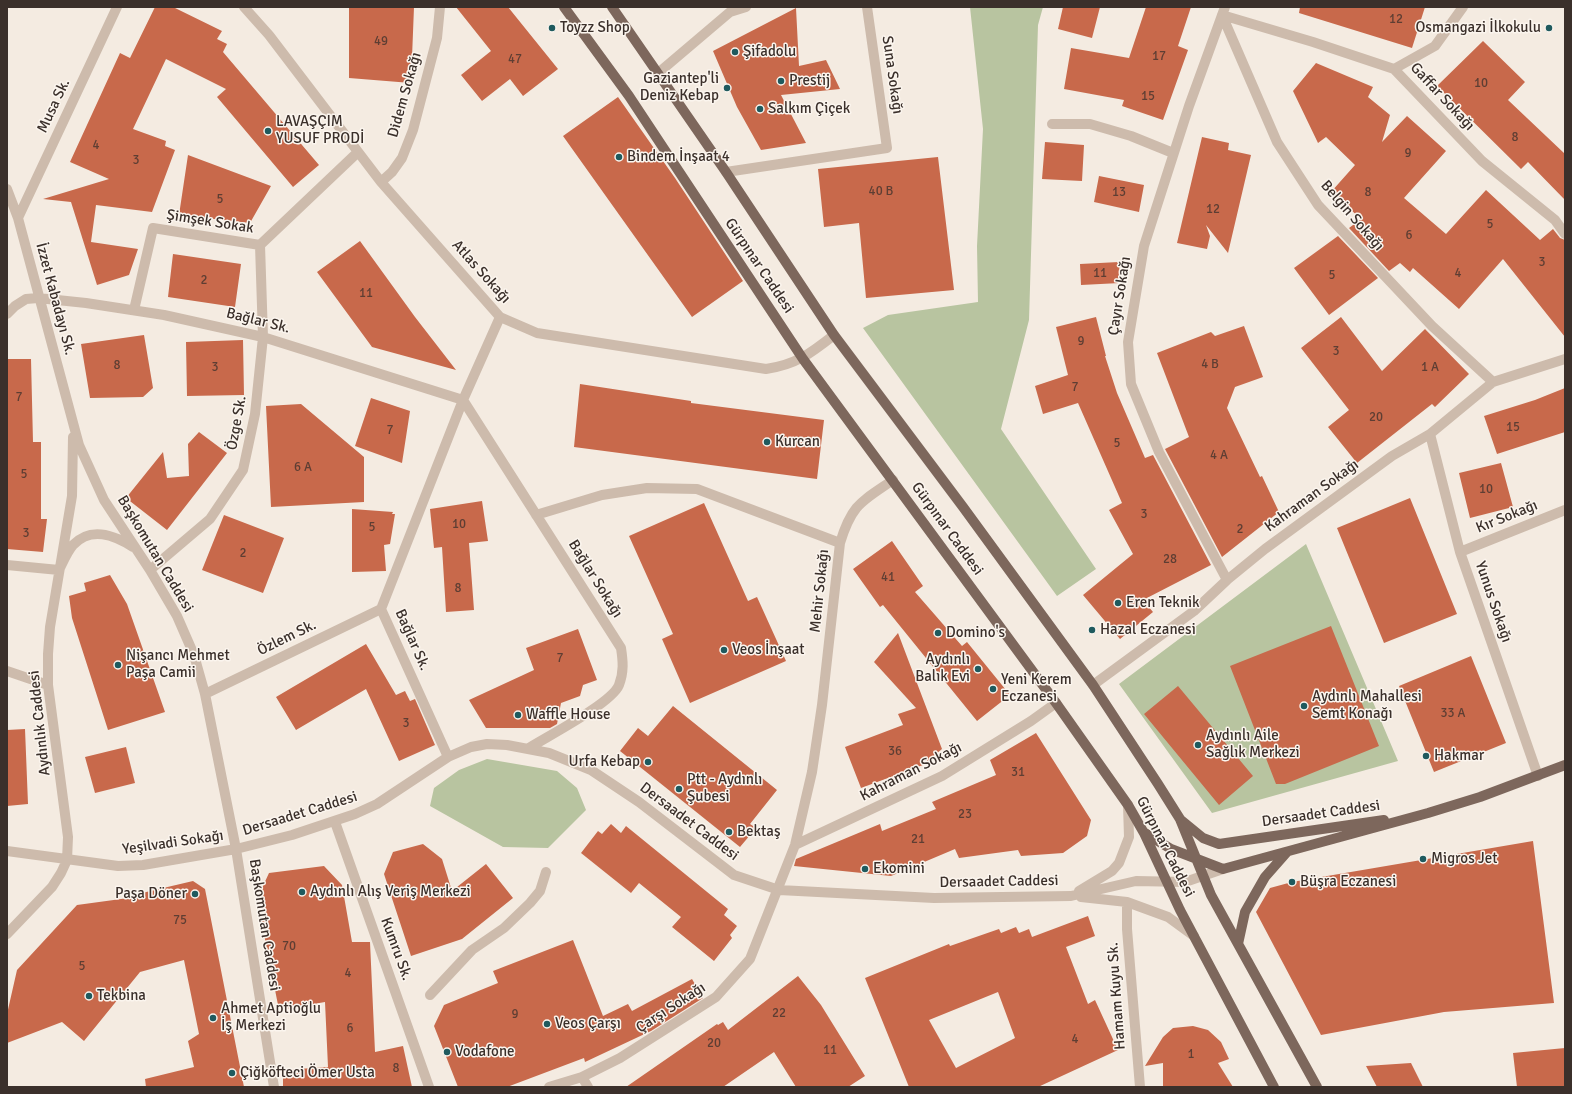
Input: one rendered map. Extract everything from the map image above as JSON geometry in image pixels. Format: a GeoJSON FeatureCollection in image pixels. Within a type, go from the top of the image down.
{"type":"FeatureCollection","features":[{"type":"Feature","properties":{"kind":"main road","name":"Gürpınar Caddesi"},"geometry":{"type":"LineString","coordinates":[[564,7],[629,96],[803,358],[1056,702],[1128,804],[1144,833],[1194,936],[1274,1087]]}},
{"type":"Feature","properties":{"kind":"main road","name":"Gürpınar Caddesi"},"geometry":{"type":"LineString","coordinates":[[612,7],[726,172],[834,335],[963,507],[1093,686],[1180,819],[1211,895],[1317,1087]]}},
{"type":"Feature","properties":{"kind":"main road","name":"Dersaadet Caddesi"},"geometry":{"type":"LineString","coordinates":[[1223,869],[1428,814],[1480,798],[1565,765]]}},
{"type":"Feature","properties":{"kind":"main road","name":"Dersaadet Caddesi"},"geometry":{"type":"LineString","coordinates":[[1180,819],[1203,838],[1219,844],[1428,814]]}},
{"type":"Feature","properties":{"kind":"main road"},"geometry":{"type":"LineString","coordinates":[[1144,833],[1171,849],[1223,869]]}},
{"type":"Feature","properties":{"kind":"main road"},"geometry":{"type":"LineString","coordinates":[[1238,944],[1246,912],[1265,876],[1287,852]]}},
{"type":"Feature","properties":{"kind":"street","name":"Musa Sk."},"geometry":{"type":"LineString","coordinates":[[18,218],[117,7]]}},
{"type":"Feature","properties":{"kind":"street","name":"Atlas Sokağı"},"geometry":{"type":"LineString","coordinates":[[244,7],[269,35],[381,182],[500,317],[537,333],[766,369],[784,367],[803,358],[834,335]]}},
{"type":"Feature","properties":{"kind":"street","name":"Didem Sokağı"},"geometry":{"type":"LineString","coordinates":[[381,182],[392,172],[402,158],[413,130],[437,38],[440,7]]}},
{"type":"Feature","properties":{"kind":"street"},"geometry":{"type":"LineString","coordinates":[[657,74],[730,12],[746,7]]}},
{"type":"Feature","properties":{"kind":"street","name":"Suna Sokağı"},"geometry":{"type":"LineString","coordinates":[[726,172],[887,148],[867,7]]}},
{"type":"Feature","properties":{"kind":"street"},"geometry":{"type":"LineString","coordinates":[[1394,69],[1435,46],[1463,7]]}},
{"type":"Feature","properties":{"kind":"street","name":"Gaffar Sokağı"},"geometry":{"type":"LineString","coordinates":[[1224,11],[1394,69],[1482,161],[1555,220],[1565,234]]}},
{"type":"Feature","properties":{"kind":"street","name":"Çayır Sokağı"},"geometry":{"type":"LineString","coordinates":[[1224,11],[1174,153],[1144,246],[1128,342],[1131,384],[1159,452],[1227,580]]}},
{"type":"Feature","properties":{"kind":"street","name":"Belgin Sokağı"},"geometry":{"type":"LineString","coordinates":[[1224,11],[1277,142],[1318,205],[1432,326],[1493,382]]}},
{"type":"Feature","properties":{"kind":"street"},"geometry":{"type":"LineString","coordinates":[[1052,124],[1090,124],[1131,136],[1174,153]]}},
{"type":"Feature","properties":{"kind":"street","name":"Şimşek Sokak"},"geometry":{"type":"LineString","coordinates":[[134,310],[153,228],[260,245],[358,152]]}},
{"type":"Feature","properties":{"kind":"street","name":"İzzet Kabadayı Sk."},"geometry":{"type":"LineString","coordinates":[[7,189],[18,218],[38,298],[72,417]]}},
{"type":"Feature","properties":{"kind":"street","name":"Özge Sk."},"geometry":{"type":"LineString","coordinates":[[150,570],[210,519],[243,470],[255,414],[263,337],[260,245]]}},
{"type":"Feature","properties":{"kind":"street"},"geometry":{"type":"LineString","coordinates":[[7,314],[26,300],[38,298]]}},
{"type":"Feature","properties":{"kind":"street","name":"Bağlar Sk."},"geometry":{"type":"LineString","coordinates":[[38,298],[134,310],[263,337],[464,400]]}},
{"type":"Feature","properties":{"kind":"street","name":"Bağlar Sk."},"geometry":{"type":"LineString","coordinates":[[448,757],[381,609],[464,400],[500,317]]}},
{"type":"Feature","properties":{"kind":"street","name":"Kahraman Sokağı"},"geometry":{"type":"LineString","coordinates":[[1093,686],[1194,611],[1227,580],[1265,549],[1392,456],[1430,434],[1493,382],[1565,359]]}},
{"type":"Feature","properties":{"kind":"street","name":"Bağlar Sokağı"},"geometry":{"type":"LineString","coordinates":[[464,400],[621,648],[624,664],[619,686],[606,700],[529,748]]}},
{"type":"Feature","properties":{"kind":"street","name":"Başkomutan Caddesi"},"geometry":{"type":"LineString","coordinates":[[72,417],[87,465],[104,500],[150,570],[177,616],[194,655],[205,694],[236,849],[274,1087]]}},
{"type":"Feature","properties":{"kind":"street","name":"Aydınlık Caddesi"},"geometry":{"type":"LineString","coordinates":[[7,934],[52,887],[67,860],[68,837],[48,685],[50,627],[72,496],[74,461],[72,417]]}},
{"type":"Feature","properties":{"kind":"street","name":"Yunus Sokağı"},"geometry":{"type":"LineString","coordinates":[[1430,434],[1460,552],[1538,776]]}},
{"type":"Feature","properties":{"kind":"street","name":"Mehir Sokağı"},"geometry":{"type":"LineString","coordinates":[[796,845],[812,772],[822,705],[840,543],[847,521],[858,504],[893,480]]}},
{"type":"Feature","properties":{"kind":"street"},"geometry":{"type":"LineString","coordinates":[[536,515],[602,495],[647,488],[697,489],[840,543]]}},
{"type":"Feature","properties":{"kind":"street","name":"Kır Sokağı"},"geometry":{"type":"LineString","coordinates":[[1460,552],[1565,510]]}},
{"type":"Feature","properties":{"kind":"street"},"geometry":{"type":"LineString","coordinates":[[7,565],[59,570],[72,546],[84,536],[92,534],[108,535],[136,548]]}},
{"type":"Feature","properties":{"kind":"street","name":"Özlem Sk."},"geometry":{"type":"LineString","coordinates":[[205,694],[381,609]]}},
{"type":"Feature","properties":{"kind":"street"},"geometry":{"type":"LineString","coordinates":[[7,670],[48,685]]}},
{"type":"Feature","properties":{"kind":"street","name":"Kahraman Sokağı"},"geometry":{"type":"LineString","coordinates":[[796,845],[942,776],[1031,721],[1056,702]]}},
{"type":"Feature","properties":{"kind":"street","name":"Dersaadet Caddesi"},"geometry":{"type":"LineString","coordinates":[[236,849],[292,835],[335,822],[377,804],[448,757],[471,747],[487,744],[529,748],[568,759],[591,770],[639,802],[734,874],[779,890],[934,898],[1071,896],[1136,881],[1168,883],[1186,882],[1223,869]]}},
{"type":"Feature","properties":{"kind":"street"},"geometry":{"type":"LineString","coordinates":[[1071,896],[1112,871],[1119,863],[1129,837],[1128,804]]}},
{"type":"Feature","properties":{"kind":"street","name":"Kumru Sk."},"geometry":{"type":"LineString","coordinates":[[335,822],[429,1087]]}},
{"type":"Feature","properties":{"kind":"street","name":"Çarşı Sokağı"},"geometry":{"type":"LineString","coordinates":[[549,1087],[582,1077],[620,1058],[716,997],[750,959],[796,845]]}},
{"type":"Feature","properties":{"kind":"street","name":"Yeşilvadi Sokağı"},"geometry":{"type":"LineString","coordinates":[[7,851],[118,866],[143,865],[236,849]]}},
{"type":"Feature","properties":{"kind":"street"},"geometry":{"type":"LineString","coordinates":[[430,995],[472,950],[504,928],[530,903],[540,891],[546,872]]}},
{"type":"Feature","properties":{"kind":"street"},"geometry":{"type":"LineString","coordinates":[[1071,896],[1127,902],[1168,917],[1194,936]]}},
{"type":"Feature","properties":{"kind":"street","name":"Hamam Kuyu Sk."},"geometry":{"type":"LineString","coordinates":[[1127,902],[1127,929],[1140,1087]]}},
{"type":"Feature","properties":{"kind":"street"},"geometry":{"type":"LineString","coordinates":[[582,1077],[588,1087]]}},
{"type":"Feature","properties":{"kind":"green space"},"geometry":{"type":"Polygon","coordinates":[[[970,7],[1043,7],[1038,25],[1029,320],[1001,429],[1096,569],[1057,596],[863,328],[888,315],[978,302],[977,246],[983,129],[970,7]]]}},
{"type":"Feature","properties":{"kind":"green space"},"geometry":{"type":"Polygon","coordinates":[[[1306,544],[1398,761],[1212,813],[1119,684],[1306,544]]]}},
{"type":"Feature","properties":{"kind":"green space"},"geometry":{"type":"Polygon","coordinates":[[[487,759],[557,771],[577,788],[586,810],[548,848],[503,847],[430,806],[434,788],[459,770],[487,759]]]}},
{"type":"Feature","properties":{"kind":"building"},"geometry":{"type":"Polygon","coordinates":[[[155,7],[173,7],[222,31],[217,39],[227,44],[223,52],[319,165],[293,187],[217,97],[226,89],[166,59],[133,129],[166,141],[165,146],[175,150],[152,212],[96,205],[91,242],[138,249],[129,275],[97,285],[71,202],[43,199],[109,179],[70,162],[120,53],[130,58],[155,7]]]}},
{"type":"Feature","properties":{"kind":"building"},"geometry":{"type":"Polygon","coordinates":[[[349,7],[414,7],[411,83],[349,78],[349,7]]]}},
{"type":"Feature","properties":{"kind":"building"},"geometry":{"type":"Polygon","coordinates":[[[456,7],[508,7],[558,69],[523,96],[510,79],[482,101],[461,75],[491,51],[456,7]]]}},
{"type":"Feature","properties":{"kind":"building"},"geometry":{"type":"Polygon","coordinates":[[[1063,7],[1100,7],[1092,38],[1058,29],[1063,7]]]}},
{"type":"Feature","properties":{"kind":"building"},"geometry":{"type":"Polygon","coordinates":[[[1146,7],[1191,7],[1178,46],[1188,50],[1163,120],[1122,106],[1124,100],[1064,89],[1071,48],[1129,58],[1146,7]]]}},
{"type":"Feature","properties":{"kind":"building"},"geometry":{"type":"Polygon","coordinates":[[[1300,7],[1425,7],[1412,48],[1299,13],[1300,7]]]}},
{"type":"Feature","properties":{"kind":"building","name":"Prestij"},"geometry":{"type":"Polygon","coordinates":[[[796,8],[799,66],[826,60],[840,89],[781,95],[806,143],[761,150],[737,107],[713,51],[796,8]]]}},
{"type":"Feature","properties":{"kind":"building"},"geometry":{"type":"Polygon","coordinates":[[[1483,41],[1525,82],[1508,100],[1565,154],[1565,200],[1528,162],[1521,169],[1437,86],[1483,41]]]}},
{"type":"Feature","properties":{"kind":"building"},"geometry":{"type":"Polygon","coordinates":[[[1316,63],[1373,87],[1368,97],[1390,115],[1382,142],[1407,116],[1446,151],[1404,198],[1446,234],[1486,190],[1540,240],[1553,229],[1560,238],[1565,240],[1565,337],[1503,259],[1459,309],[1413,268],[1410,272],[1400,263],[1389,271],[1349,228],[1361,219],[1331,192],[1355,165],[1326,137],[1318,143],[1293,91],[1316,63]]]}},
{"type":"Feature","properties":{"kind":"building"},"geometry":{"type":"Polygon","coordinates":[[[618,97],[675,178],[743,281],[692,317],[563,136],[618,97]]]}},
{"type":"Feature","properties":{"kind":"building"},"geometry":{"type":"Polygon","coordinates":[[[1202,137],[1229,143],[1228,150],[1251,155],[1228,253],[1206,225],[1210,236],[1207,249],[1177,243],[1202,137]]]}},
{"type":"Feature","properties":{"kind":"building"},"geometry":{"type":"Polygon","coordinates":[[[1045,142],[1084,145],[1082,181],[1042,179],[1045,142]]]}},
{"type":"Feature","properties":{"kind":"building"},"geometry":{"type":"Polygon","coordinates":[[[188,155],[271,186],[250,223],[179,215],[188,155]]]}},
{"type":"Feature","properties":{"kind":"building"},"geometry":{"type":"Polygon","coordinates":[[[938,157],[954,290],[866,298],[859,223],[824,227],[818,169],[938,157]]]}},
{"type":"Feature","properties":{"kind":"building"},"geometry":{"type":"Polygon","coordinates":[[[1099,176],[1144,185],[1139,212],[1094,202],[1099,176]]]}},
{"type":"Feature","properties":{"kind":"building"},"geometry":{"type":"Polygon","coordinates":[[[1338,236],[1378,278],[1329,315],[1294,268],[1338,236]]]}},
{"type":"Feature","properties":{"kind":"building"},"geometry":{"type":"Polygon","coordinates":[[[360,241],[415,317],[456,370],[372,347],[317,272],[360,241]]]}},
{"type":"Feature","properties":{"kind":"building"},"geometry":{"type":"Polygon","coordinates":[[[173,254],[241,264],[235,307],[168,297],[173,254]]]}},
{"type":"Feature","properties":{"kind":"building"},"geometry":{"type":"Polygon","coordinates":[[[1119,262],[1120,283],[1081,285],[1080,264],[1119,262]]]}},
{"type":"Feature","properties":{"kind":"building"},"geometry":{"type":"Polygon","coordinates":[[[1096,317],[1105,356],[1117,393],[1145,458],[1153,455],[1211,565],[1143,600],[1153,612],[1120,639],[1083,595],[1133,554],[1109,510],[1122,503],[1078,403],[1043,414],[1035,386],[1068,375],[1056,327],[1096,317]]]}},
{"type":"Feature","properties":{"kind":"building"},"geometry":{"type":"Polygon","coordinates":[[[1341,317],[1382,371],[1425,329],[1469,374],[1435,407],[1432,404],[1357,463],[1328,427],[1349,410],[1301,348],[1341,317]]]}},
{"type":"Feature","properties":{"kind":"building"},"geometry":{"type":"Polygon","coordinates":[[[1244,326],[1263,377],[1235,387],[1227,408],[1260,477],[1262,476],[1279,512],[1222,557],[1165,449],[1189,437],[1157,353],[1211,332],[1215,336],[1244,326]]]}},
{"type":"Feature","properties":{"kind":"building"},"geometry":{"type":"Polygon","coordinates":[[[144,335],[153,388],[143,397],[90,398],[81,344],[144,335]]]}},
{"type":"Feature","properties":{"kind":"building"},"geometry":{"type":"Polygon","coordinates":[[[243,340],[244,395],[187,396],[186,342],[243,340]]]}},
{"type":"Feature","properties":{"kind":"building"},"geometry":{"type":"Polygon","coordinates":[[[7,359],[31,359],[33,442],[41,442],[41,519],[47,519],[43,552],[7,549],[7,359]]]}},
{"type":"Feature","properties":{"kind":"building"},"geometry":{"type":"Polygon","coordinates":[[[580,384],[691,401],[691,403],[824,420],[817,479],[574,447],[580,384]]]}},
{"type":"Feature","properties":{"kind":"building"},"geometry":{"type":"Polygon","coordinates":[[[1565,388],[1565,432],[1497,454],[1484,416],[1535,400],[1565,388]]]}},
{"type":"Feature","properties":{"kind":"building"},"geometry":{"type":"Polygon","coordinates":[[[371,398],[410,411],[402,463],[355,446],[371,398]]]}},
{"type":"Feature","properties":{"kind":"building"},"geometry":{"type":"Polygon","coordinates":[[[301,404],[364,457],[364,502],[271,507],[266,406],[301,404]]]}},
{"type":"Feature","properties":{"kind":"building"},"geometry":{"type":"Polygon","coordinates":[[[199,432],[227,453],[167,530],[126,498],[163,452],[167,478],[189,476],[188,444],[199,432]]]}},
{"type":"Feature","properties":{"kind":"building"},"geometry":{"type":"Polygon","coordinates":[[[1501,463],[1513,507],[1470,518],[1459,473],[1501,463]]]}},
{"type":"Feature","properties":{"kind":"building"},"geometry":{"type":"Polygon","coordinates":[[[1410,498],[1457,614],[1384,643],[1337,528],[1410,498]]]}},
{"type":"Feature","properties":{"kind":"building"},"geometry":{"type":"Polygon","coordinates":[[[482,501],[488,541],[469,543],[474,610],[446,612],[442,547],[434,548],[430,509],[482,501]]]}},
{"type":"Feature","properties":{"kind":"building"},"geometry":{"type":"Polygon","coordinates":[[[704,503],[748,601],[757,597],[786,661],[690,703],[662,639],[673,634],[629,536],[704,503]]]}},
{"type":"Feature","properties":{"kind":"building"},"geometry":{"type":"Polygon","coordinates":[[[352,509],[393,512],[392,514],[395,514],[390,544],[384,545],[386,571],[352,572],[352,509]]]}},
{"type":"Feature","properties":{"kind":"building"},"geometry":{"type":"Polygon","coordinates":[[[224,515],[284,538],[263,593],[202,570],[224,515]]]}},
{"type":"Feature","properties":{"kind":"building"},"geometry":{"type":"Polygon","coordinates":[[[892,541],[923,586],[915,592],[962,646],[967,642],[1010,695],[977,721],[883,605],[880,607],[853,569],[892,541]]]}},
{"type":"Feature","properties":{"kind":"building","name":"Nişancı Mehmet Paşa Camii"},"geometry":{"type":"Polygon","coordinates":[[[110,575],[127,604],[165,712],[108,730],[72,618],[69,596],[86,591],[84,583],[110,575]]]}},
{"type":"Feature","properties":{"kind":"building","name":"Aydınlı Mahallesi Semt Konağı"},"geometry":{"type":"Polygon","coordinates":[[[1331,626],[1379,746],[1285,784],[1276,784],[1230,666],[1331,626]]]}},
{"type":"Feature","properties":{"kind":"building"},"geometry":{"type":"Polygon","coordinates":[[[578,629],[597,680],[583,685],[580,696],[561,703],[557,724],[550,728],[486,728],[469,700],[534,670],[526,648],[578,629]]]}},
{"type":"Feature","properties":{"kind":"building"},"geometry":{"type":"Polygon","coordinates":[[[898,633],[942,749],[923,765],[861,788],[845,747],[903,725],[898,714],[916,708],[874,662],[898,633]]]}},
{"type":"Feature","properties":{"kind":"building"},"geometry":{"type":"Polygon","coordinates":[[[366,644],[396,695],[405,691],[410,701],[415,699],[435,745],[399,761],[366,689],[296,730],[276,697],[366,644]]]}},
{"type":"Feature","properties":{"kind":"building"},"geometry":{"type":"Polygon","coordinates":[[[1471,656],[1506,743],[1434,772],[1399,686],[1471,656]]]}},
{"type":"Feature","properties":{"kind":"building","name":"Aydınlı Aile Sağlık Merkezi"},"geometry":{"type":"Polygon","coordinates":[[[1178,686],[1253,776],[1219,805],[1144,714],[1178,686]]]}},
{"type":"Feature","properties":{"kind":"building"},"geometry":{"type":"Polygon","coordinates":[[[673,706],[777,790],[750,824],[756,828],[740,847],[620,751],[638,728],[648,736],[673,706]]]}},
{"type":"Feature","properties":{"kind":"building"},"geometry":{"type":"Polygon","coordinates":[[[25,729],[28,804],[7,806],[7,730],[25,729]]]}},
{"type":"Feature","properties":{"kind":"building"},"geometry":{"type":"Polygon","coordinates":[[[1036,733],[1091,820],[1087,836],[1063,853],[1021,856],[1018,850],[959,858],[955,849],[891,876],[794,866],[796,859],[880,824],[882,831],[936,809],[932,802],[996,775],[990,760],[1036,733]]]}},
{"type":"Feature","properties":{"kind":"building"},"geometry":{"type":"Polygon","coordinates":[[[126,747],[135,783],[95,793],[85,757],[126,747]]]}},
{"type":"Feature","properties":{"kind":"building"},"geometry":{"type":"Polygon","coordinates":[[[611,824],[621,833],[626,826],[728,909],[724,915],[737,926],[730,935],[732,938],[714,961],[672,927],[681,917],[639,883],[631,893],[581,853],[598,831],[602,834],[611,824]]]}},
{"type":"Feature","properties":{"kind":"building"},"geometry":{"type":"Polygon","coordinates":[[[1533,841],[1554,1003],[1444,1012],[1321,1035],[1256,912],[1270,888],[1292,882],[1533,841]]]}},
{"type":"Feature","properties":{"kind":"building"},"geometry":{"type":"Polygon","coordinates":[[[423,844],[442,859],[452,891],[486,864],[513,898],[462,939],[411,956],[384,874],[393,852],[423,844]]]}},
{"type":"Feature","properties":{"kind":"building"},"geometry":{"type":"Polygon","coordinates":[[[324,866],[342,885],[352,942],[370,942],[375,1052],[403,1046],[412,1087],[283,1087],[283,1070],[328,1067],[325,1002],[279,1010],[257,899],[269,873],[324,866]]]}},
{"type":"Feature","properties":{"kind":"building"},"geometry":{"type":"Polygon","coordinates":[[[193,881],[205,889],[244,1087],[146,1087],[145,1079],[194,1067],[188,1041],[199,1034],[184,960],[140,972],[84,1041],[62,1022],[7,1043],[7,1014],[17,970],[77,905],[143,896],[142,893],[193,881]]]}},
{"type":"Feature","properties":{"kind":"building"},"geometry":{"type":"Polygon","coordinates":[[[1088,916],[1095,936],[1066,947],[1088,1004],[1095,1000],[1118,1050],[1038,1087],[909,1087],[865,978],[949,944],[950,946],[999,929],[1001,933],[1016,927],[1019,933],[1029,929],[1032,937],[1088,916]],[[998,992],[929,1020],[956,1068],[1015,1038],[998,992]]]}},
{"type":"Feature","properties":{"kind":"building"},"geometry":{"type":"Polygon","coordinates":[[[573,940],[603,1016],[628,1004],[632,1011],[692,979],[703,998],[651,1031],[585,1062],[584,1058],[507,1087],[458,1087],[434,1026],[444,1005],[498,983],[493,971],[573,940]]]}},
{"type":"Feature","properties":{"kind":"building"},"geometry":{"type":"Polygon","coordinates":[[[798,976],[821,1005],[865,1076],[848,1087],[796,1087],[774,1052],[723,1087],[626,1087],[717,1024],[718,1025],[723,1022],[728,1030],[798,976]]]}},
{"type":"Feature","properties":{"kind":"building"},"geometry":{"type":"Polygon","coordinates":[[[1193,1026],[1208,1030],[1221,1042],[1229,1059],[1218,1063],[1233,1087],[1163,1087],[1163,1063],[1145,1066],[1163,1037],[1173,1028],[1193,1026]]]}},
{"type":"Feature","properties":{"kind":"building"},"geometry":{"type":"Polygon","coordinates":[[[1565,1048],[1565,1087],[1517,1087],[1513,1053],[1565,1048]]]}},
{"type":"Feature","properties":{"kind":"building"},"geometry":{"type":"Polygon","coordinates":[[[1411,1063],[1423,1087],[1377,1087],[1366,1066],[1411,1063]]]}},
{"type":"Feature","properties":{"kind":"place","name":"Toyzz Shop"},"geometry":{"type":"Point","coordinates":[552,28]}},
{"type":"Feature","properties":{"kind":"place","name":"Osmangazi İlkokulu"},"geometry":{"type":"Point","coordinates":[1549,28]}},
{"type":"Feature","properties":{"kind":"place","name":"Şifadolu"},"geometry":{"type":"Point","coordinates":[735,52]}},
{"type":"Feature","properties":{"kind":"place","name":"Prestij"},"geometry":{"type":"Point","coordinates":[781,81]}},
{"type":"Feature","properties":{"kind":"place","name":"Gaziantep'li Deniz Kebap"},"geometry":{"type":"Point","coordinates":[727,88]}},
{"type":"Feature","properties":{"kind":"place","name":"Salkım Çiçek"},"geometry":{"type":"Point","coordinates":[760,109]}},
{"type":"Feature","properties":{"kind":"place","name":"LAVAŞÇIM YUSUF PRODİ"},"geometry":{"type":"Point","coordinates":[268,131]}},
{"type":"Feature","properties":{"kind":"place","name":"Bindem İnşaat 4"},"geometry":{"type":"Point","coordinates":[619,157]}},
{"type":"Feature","properties":{"kind":"place","name":"Kurcan"},"geometry":{"type":"Point","coordinates":[767,442]}},
{"type":"Feature","properties":{"kind":"place","name":"Eren Teknik"},"geometry":{"type":"Point","coordinates":[1118,603]}},
{"type":"Feature","properties":{"kind":"place","name":"Hazal Eczanesi"},"geometry":{"type":"Point","coordinates":[1092,630]}},
{"type":"Feature","properties":{"kind":"place","name":"Domino's"},"geometry":{"type":"Point","coordinates":[938,633]}},
{"type":"Feature","properties":{"kind":"place","name":"Veos İnşaat"},"geometry":{"type":"Point","coordinates":[724,650]}},
{"type":"Feature","properties":{"kind":"place","name":"Nişancı Mehmet Paşa Camii"},"geometry":{"type":"Point","coordinates":[118,665]}},
{"type":"Feature","properties":{"kind":"place","name":"Aydınlı Balık Evi"},"geometry":{"type":"Point","coordinates":[978,669]}},
{"type":"Feature","properties":{"kind":"place","name":"Yeni Kerem Eczanesi"},"geometry":{"type":"Point","coordinates":[993,689]}},
{"type":"Feature","properties":{"kind":"place","name":"Aydınlı Mahallesi Semt Konağı"},"geometry":{"type":"Point","coordinates":[1304,706]}},
{"type":"Feature","properties":{"kind":"place","name":"Waffle House"},"geometry":{"type":"Point","coordinates":[518,715]}},
{"type":"Feature","properties":{"kind":"place","name":"Aydınlı Aile Sağlık Merkezi"},"geometry":{"type":"Point","coordinates":[1198,745]}},
{"type":"Feature","properties":{"kind":"place","name":"Hakmar"},"geometry":{"type":"Point","coordinates":[1426,756]}},
{"type":"Feature","properties":{"kind":"place","name":"Urfa Kebap"},"geometry":{"type":"Point","coordinates":[648,762]}},
{"type":"Feature","properties":{"kind":"place","name":"Ptt - Aydınlı Şubesi"},"geometry":{"type":"Point","coordinates":[679,789]}},
{"type":"Feature","properties":{"kind":"place","name":"Bektaş"},"geometry":{"type":"Point","coordinates":[729,832]}},
{"type":"Feature","properties":{"kind":"place","name":"Migros Jet"},"geometry":{"type":"Point","coordinates":[1423,859]}},
{"type":"Feature","properties":{"kind":"place","name":"Ekomini"},"geometry":{"type":"Point","coordinates":[865,869]}},
{"type":"Feature","properties":{"kind":"place","name":"Büşra Eczanesi"},"geometry":{"type":"Point","coordinates":[1292,882]}},
{"type":"Feature","properties":{"kind":"place","name":"Aydınlı Alış Veriş Merkezi"},"geometry":{"type":"Point","coordinates":[302,892]}},
{"type":"Feature","properties":{"kind":"place","name":"Paşa Döner"},"geometry":{"type":"Point","coordinates":[195,894]}},
{"type":"Feature","properties":{"kind":"place","name":"Tekbina"},"geometry":{"type":"Point","coordinates":[89,996]}},
{"type":"Feature","properties":{"kind":"place","name":"Ahmet Aptioğlu İş Merkezi"},"geometry":{"type":"Point","coordinates":[213,1018]}},
{"type":"Feature","properties":{"kind":"place","name":"Veos Çarşı"},"geometry":{"type":"Point","coordinates":[547,1024]}},
{"type":"Feature","properties":{"kind":"place","name":"Vodafone"},"geometry":{"type":"Point","coordinates":[447,1052]}},
{"type":"Feature","properties":{"kind":"place","name":"Çiğköfteci Ömer Usta"},"geometry":{"type":"Point","coordinates":[232,1073]}}]}
